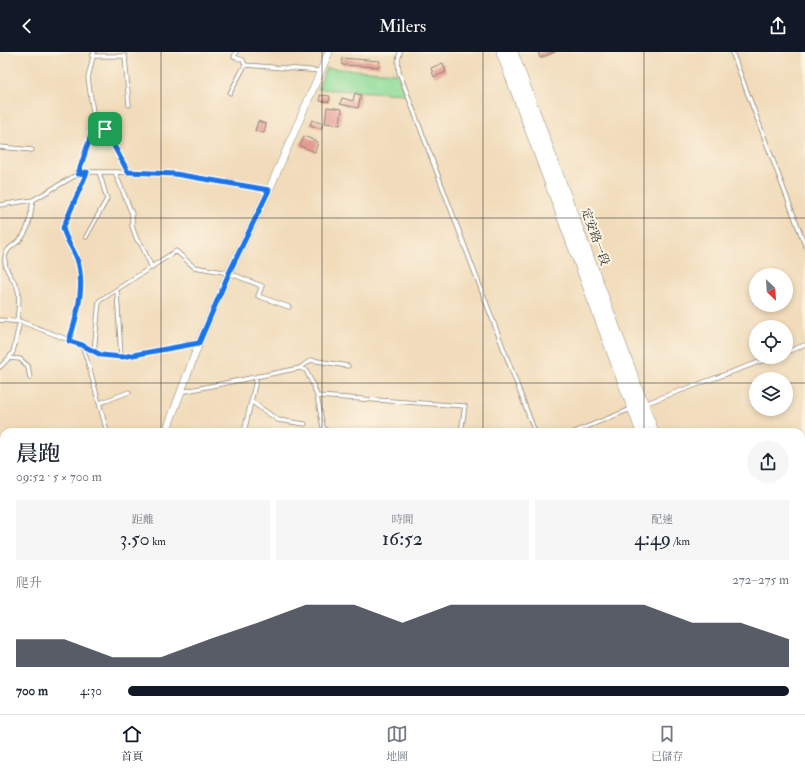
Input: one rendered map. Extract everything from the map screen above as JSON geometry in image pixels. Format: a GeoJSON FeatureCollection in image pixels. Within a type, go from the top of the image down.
{"type":"FeatureCollection","features":[{"type":"Feature","properties":{"kind":"main road","name":"定安路一段"},"geometry":{"type":"LineString","coordinates":[[502,52],[549,182],[638,406],[651,428]]}},
{"type":"Feature","properties":{"kind":"main road","name":"定安路一段"},"geometry":{"type":"LineString","coordinates":[[512,52],[638,406],[641,428]]}},
{"type":"Feature","properties":{"kind":"street"},"geometry":{"type":"LineString","coordinates":[[168,428],[199,343],[229,273],[269,190],[329,52]]}},
{"type":"Feature","properties":{"kind":"lane"},"geometry":{"type":"LineString","coordinates":[[230,93],[244,65],[243,60],[234,57],[236,52]]}},
{"type":"Feature","properties":{"kind":"lane"},"geometry":{"type":"LineString","coordinates":[[400,52],[398,61],[400,72],[534,428]]}},
{"type":"Feature","properties":{"kind":"lane"},"geometry":{"type":"LineString","coordinates":[[732,52],[805,245]]}},
{"type":"Feature","properties":{"kind":"lane"},"geometry":{"type":"LineString","coordinates":[[78,174],[94,126],[88,78],[93,54],[125,56],[128,105]]}},
{"type":"Feature","properties":{"kind":"lane"},"geometry":{"type":"LineString","coordinates":[[244,65],[320,71]]}},
{"type":"Feature","properties":{"kind":"lane"},"geometry":{"type":"LineString","coordinates":[[94,126],[105,129],[128,172]]}},
{"type":"Feature","properties":{"kind":"lane"},"geometry":{"type":"LineString","coordinates":[[0,147],[32,150]]}},
{"type":"Feature","properties":{"kind":"lane"},"geometry":{"type":"LineString","coordinates":[[0,205],[33,200],[78,174],[87,172],[175,174],[269,190]]}},
{"type":"Feature","properties":{"kind":"lane"},"geometry":{"type":"LineString","coordinates":[[69,341],[80,304],[80,270],[77,257],[65,238],[63,228],[87,172]]}},
{"type":"Feature","properties":{"kind":"lane"},"geometry":{"type":"LineString","coordinates":[[86,237],[107,199],[99,172]]}},
{"type":"Feature","properties":{"kind":"lane"},"geometry":{"type":"LineString","coordinates":[[115,172],[132,214],[132,226],[137,240],[141,244],[152,268]]}},
{"type":"Feature","properties":{"kind":"lane"},"geometry":{"type":"LineString","coordinates":[[0,367],[13,352],[19,321],[17,287],[9,276],[4,260],[6,250],[23,236],[29,223],[33,200]]}},
{"type":"Feature","properties":{"kind":"lane"},"geometry":{"type":"LineString","coordinates":[[94,352],[99,301],[117,291],[176,251],[194,267],[229,273],[262,286],[258,296],[289,307]]}},
{"type":"Feature","properties":{"kind":"lane"},"geometry":{"type":"LineString","coordinates":[[117,291],[122,357]]}},
{"type":"Feature","properties":{"kind":"lane"},"geometry":{"type":"LineString","coordinates":[[0,320],[19,321],[82,345],[101,355],[122,357],[199,343]]}},
{"type":"Feature","properties":{"kind":"lane"},"geometry":{"type":"LineString","coordinates":[[82,345],[106,428]]}},
{"type":"Feature","properties":{"kind":"lane"},"geometry":{"type":"LineString","coordinates":[[793,349],[805,345]]}},
{"type":"Feature","properties":{"kind":"lane"},"geometry":{"type":"LineString","coordinates":[[9,358],[20,359],[28,366],[30,378]]}},
{"type":"Feature","properties":{"kind":"lane"},"geometry":{"type":"LineString","coordinates":[[181,392],[300,368],[311,360],[348,366]]}},
{"type":"Feature","properties":{"kind":"lane"},"geometry":{"type":"LineString","coordinates":[[584,428],[638,406],[754,364]]}},
{"type":"Feature","properties":{"kind":"lane"},"geometry":{"type":"LineString","coordinates":[[300,368],[306,370],[317,396],[324,428]]}},
{"type":"Feature","properties":{"kind":"lane"},"geometry":{"type":"LineString","coordinates":[[245,428],[257,376]]}},
{"type":"Feature","properties":{"kind":"lane"},"geometry":{"type":"LineString","coordinates":[[100,403],[130,392]]}},
{"type":"Feature","properties":{"kind":"lane"},"geometry":{"type":"LineString","coordinates":[[317,396],[465,406],[462,428]]}},
{"type":"Feature","properties":{"kind":"lane"},"geometry":{"type":"LineString","coordinates":[[252,402],[278,420],[305,424]]}},
{"type":"Feature","properties":{"kind":"green space"},"geometry":{"type":"Polygon","coordinates":[[[326,68],[397,73],[405,94],[318,89],[326,68]]]}},
{"type":"Feature","properties":{"kind":"building"},"geometry":{"type":"Polygon","coordinates":[[[538,52],[555,52],[540,58],[538,52]]]}},
{"type":"Feature","properties":{"kind":"building"},"geometry":{"type":"Polygon","coordinates":[[[342,58],[380,61],[379,67],[342,65],[342,58]]]}},
{"type":"Feature","properties":{"kind":"building"},"geometry":{"type":"Polygon","coordinates":[[[443,63],[446,72],[434,77],[431,68],[443,63]]]}},
{"type":"Feature","properties":{"kind":"building"},"geometry":{"type":"Polygon","coordinates":[[[355,93],[361,95],[358,108],[340,104],[342,98],[353,101],[355,93]]]}},
{"type":"Feature","properties":{"kind":"building"},"geometry":{"type":"Polygon","coordinates":[[[320,95],[330,96],[329,102],[320,101],[320,95]]]}},
{"type":"Feature","properties":{"kind":"building"},"geometry":{"type":"Polygon","coordinates":[[[327,107],[342,109],[340,125],[325,123],[327,107]]]}},
{"type":"Feature","properties":{"kind":"building"},"geometry":{"type":"Polygon","coordinates":[[[312,120],[323,124],[321,129],[310,125],[312,120]]]}},
{"type":"Feature","properties":{"kind":"building"},"geometry":{"type":"Polygon","coordinates":[[[258,121],[266,124],[264,133],[255,131],[258,121]]]}},
{"type":"Feature","properties":{"kind":"building"},"geometry":{"type":"Polygon","coordinates":[[[304,136],[318,142],[315,152],[300,146],[304,136]]]}},
{"type":"Feature","properties":{"kind":"route"},"geometry":{"type":"LineString","coordinates":[[94,126],[105,129],[128,172],[175,174],[269,190],[229,273],[199,343],[122,357],[101,355],[82,345],[69,341],[80,304],[80,270],[77,257],[65,238],[63,228],[87,172],[78,174],[94,126]]}}]}
